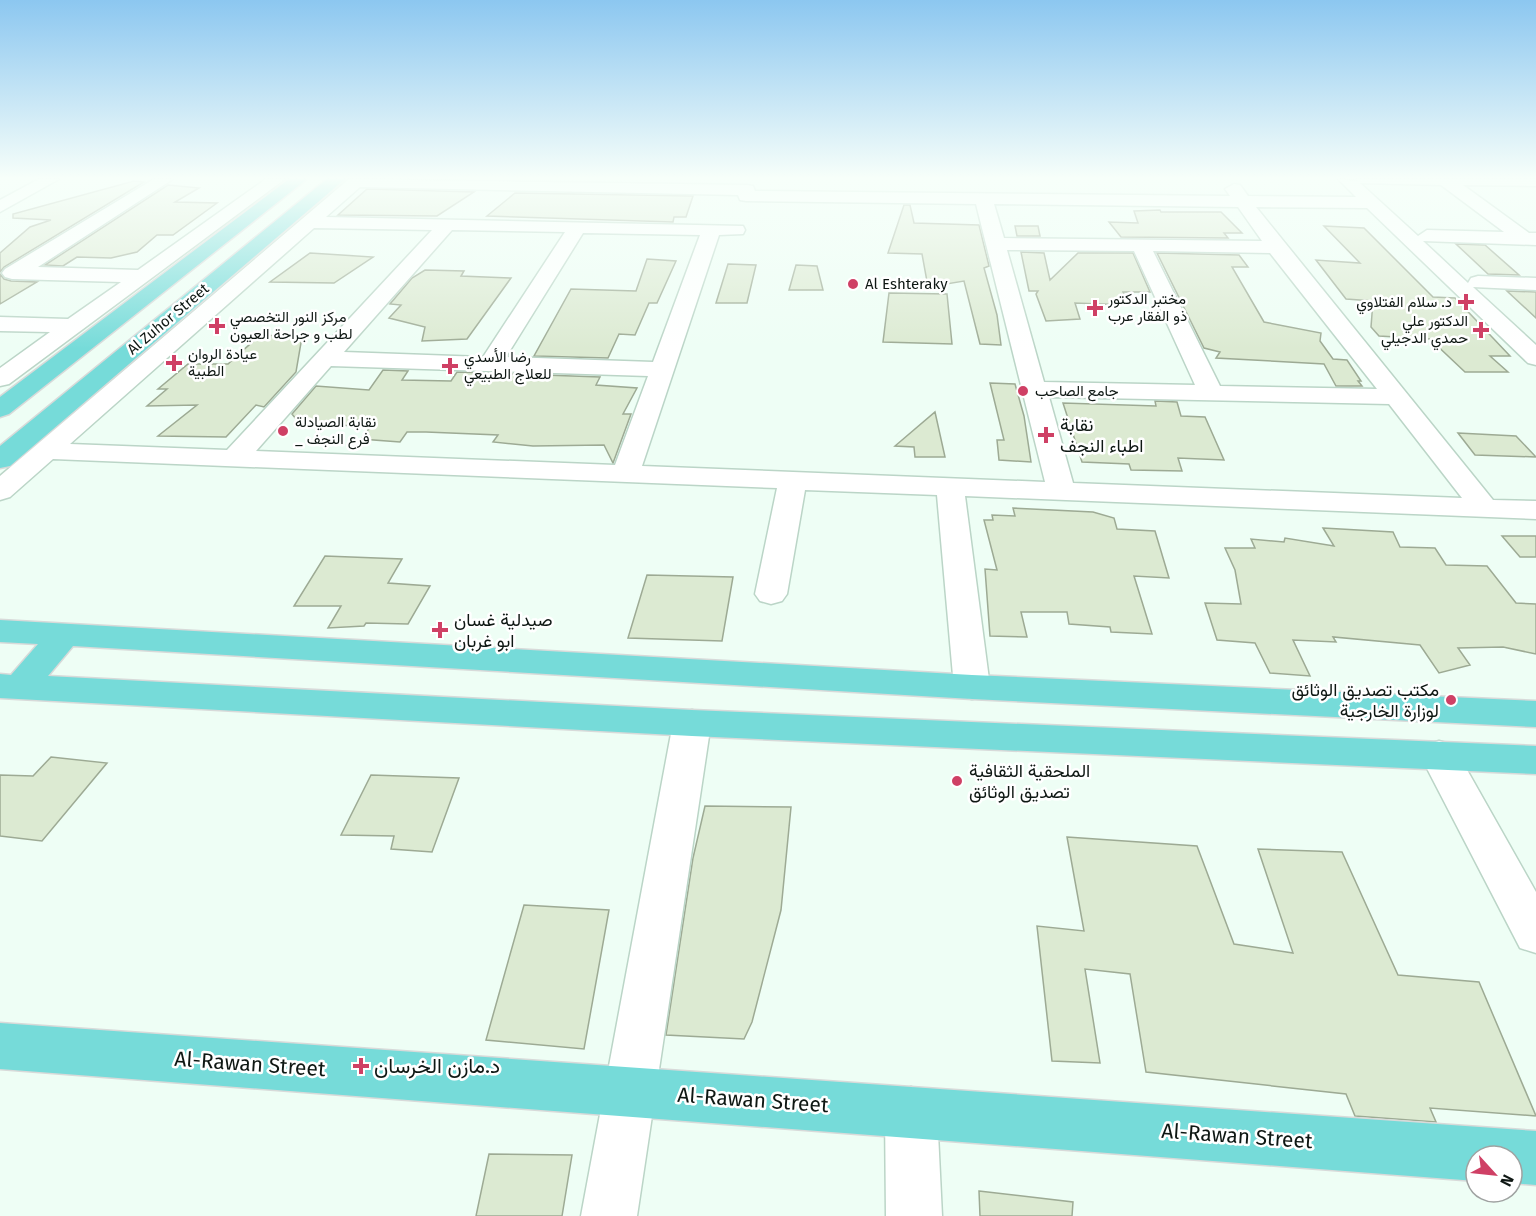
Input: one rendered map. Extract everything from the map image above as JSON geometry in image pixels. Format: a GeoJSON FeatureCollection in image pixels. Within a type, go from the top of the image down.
{"type":"FeatureCollection","features":[{"type":"Feature","properties":{"kind":"main road","name":"Al Zuhor Street"},"geometry":{"type":"LineString","coordinates":[[0,409],[224,236]]}},
{"type":"Feature","properties":{"kind":"main road","name":"Al Zuhor Street"},"geometry":{"type":"LineString","coordinates":[[0,460],[176,312],[277,236]]}},
{"type":"Feature","properties":{"kind":"main road"},"geometry":{"type":"LineString","coordinates":[[126,310],[127,315],[137,319],[161,317],[176,312]]}},
{"type":"Feature","properties":{"kind":"main road"},"geometry":{"type":"LineString","coordinates":[[74,350],[108,341],[122,343],[129,347],[129,351]]}},
{"type":"Feature","properties":{"kind":"main road"},"geometry":{"type":"LineString","coordinates":[[0,631],[972,687],[1536,714]]}},
{"type":"Feature","properties":{"kind":"main road"},"geometry":{"type":"LineString","coordinates":[[10,687],[65,634]]}},
{"type":"Feature","properties":{"kind":"main road"},"geometry":{"type":"LineString","coordinates":[[10,687],[692,723],[1536,760]]}},
{"type":"Feature","properties":{"kind":"main road","name":"Al-Rawan Street"},"geometry":{"type":"LineString","coordinates":[[0,1046],[1464,1153]]}},
{"type":"Feature","properties":{"kind":"street"},"geometry":{"type":"LineString","coordinates":[[8,273],[70,236]]}},
{"type":"Feature","properties":{"kind":"street"},"geometry":{"type":"LineString","coordinates":[[0,380],[199,236]]}},
{"type":"Feature","properties":{"kind":"street"},"geometry":{"type":"LineString","coordinates":[[0,491],[291,236]]}},
{"type":"Feature","properties":{"kind":"street"},"geometry":{"type":"LineString","coordinates":[[236,457],[437,236]]}},
{"type":"Feature","properties":{"kind":"street"},"geometry":{"type":"LineString","coordinates":[[491,363],[572,236]]}},
{"type":"Feature","properties":{"kind":"street"},"geometry":{"type":"LineString","coordinates":[[626,473],[709,236]]}},
{"type":"Feature","properties":{"kind":"street"},"geometry":{"type":"LineString","coordinates":[[699,263],[725,244],[731,236]]}},
{"type":"Feature","properties":{"kind":"street"},"geometry":{"type":"LineString","coordinates":[[995,236],[1061,490]]}},
{"type":"Feature","properties":{"kind":"street"},"geometry":{"type":"LineString","coordinates":[[1268,236],[1485,508]]}},
{"type":"Feature","properties":{"kind":"street"},"geometry":{"type":"LineString","coordinates":[[1412,236],[1536,358]]}},
{"type":"Feature","properties":{"kind":"street"},"geometry":{"type":"LineString","coordinates":[[1427,236],[1531,239]]}},
{"type":"Feature","properties":{"kind":"street"},"geometry":{"type":"LineString","coordinates":[[1427,236],[1536,335]]}},
{"type":"Feature","properties":{"kind":"street"},"geometry":{"type":"LineString","coordinates":[[997,244],[1276,247]]}},
{"type":"Feature","properties":{"kind":"street"},"geometry":{"type":"LineString","coordinates":[[1142,246],[1212,394]]}},
{"type":"Feature","properties":{"kind":"street"},"geometry":{"type":"LineString","coordinates":[[8,273],[143,276]]}},
{"type":"Feature","properties":{"kind":"street"},"geometry":{"type":"LineString","coordinates":[[1478,282],[1536,284]]}},
{"type":"Feature","properties":{"kind":"street"},"geometry":{"type":"LineString","coordinates":[[0,324],[73,326]]}},
{"type":"Feature","properties":{"kind":"street"},"geometry":{"type":"LineString","coordinates":[[326,359],[661,369]]}},
{"type":"Feature","properties":{"kind":"street"},"geometry":{"type":"LineString","coordinates":[[1036,389],[1397,397]]}},
{"type":"Feature","properties":{"kind":"street"},"geometry":{"type":"LineString","coordinates":[[45,451],[1536,510]]}},
{"type":"Feature","properties":{"kind":"street"},"geometry":{"type":"LineString","coordinates":[[771,594],[793,480]]}},
{"type":"Feature","properties":{"kind":"street"},"geometry":{"type":"LineString","coordinates":[[950,486],[972,687]]}},
{"type":"Feature","properties":{"kind":"street"},"geometry":{"type":"LineString","coordinates":[[609,1216],[692,723]]}},
{"type":"Feature","properties":{"kind":"street"},"geometry":{"type":"LineString","coordinates":[[1439,755],[1536,934]]}},
{"type":"Feature","properties":{"kind":"street"},"geometry":{"type":"LineString","coordinates":[[910,1112],[914,1216]]}},
{"type":"Feature","properties":{"kind":"building"},"geometry":{"type":"Polygon","coordinates":[[[20,236],[55,236],[4,267],[0,272],[0,253],[20,236]]]}},
{"type":"Feature","properties":{"kind":"building"},"geometry":{"type":"Polygon","coordinates":[[[90,236],[156,236],[137,252],[111,258],[77,257],[63,266],[45,265],[90,236]]]}},
{"type":"Feature","properties":{"kind":"building"},"geometry":{"type":"Polygon","coordinates":[[[894,236],[982,236],[989,266],[984,268],[997,315],[1001,345],[980,344],[964,281],[928,287],[922,254],[888,253],[894,236]]]}},
{"type":"Feature","properties":{"kind":"building"},"geometry":{"type":"Polygon","coordinates":[[[1226,236],[1228,238],[1121,237],[1226,236]]]}},
{"type":"Feature","properties":{"kind":"building"},"geometry":{"type":"Polygon","coordinates":[[[1333,236],[1372,236],[1433,297],[1455,298],[1510,356],[1490,356],[1508,372],[1465,372],[1430,339],[1379,336],[1371,327],[1373,301],[1346,299],[1316,260],[1360,263],[1333,236]]]}},
{"type":"Feature","properties":{"kind":"building"},"geometry":{"type":"Polygon","coordinates":[[[1456,244],[1485,245],[1519,275],[1488,274],[1456,244]]]}},
{"type":"Feature","properties":{"kind":"building"},"geometry":{"type":"Polygon","coordinates":[[[1021,252],[1044,253],[1050,280],[1078,253],[1133,253],[1150,292],[1123,292],[1128,305],[1075,303],[1080,319],[1046,321],[1036,294],[1038,291],[1029,291],[1021,252]]]}},
{"type":"Feature","properties":{"kind":"building"},"geometry":{"type":"Polygon","coordinates":[[[310,253],[373,257],[334,283],[270,282],[310,253]]]}},
{"type":"Feature","properties":{"kind":"building"},"geometry":{"type":"Polygon","coordinates":[[[1157,253],[1239,255],[1248,267],[1232,267],[1264,322],[1321,333],[1320,341],[1333,359],[1347,360],[1362,386],[1336,386],[1324,364],[1216,358],[1220,352],[1204,348],[1157,253]]]}},
{"type":"Feature","properties":{"kind":"building"},"geometry":{"type":"Polygon","coordinates":[[[647,259],[676,261],[657,303],[649,303],[635,335],[619,334],[608,358],[534,356],[571,289],[636,291],[647,259]]]}},
{"type":"Feature","properties":{"kind":"building"},"geometry":{"type":"Polygon","coordinates":[[[728,264],[756,265],[747,303],[716,303],[728,264]]]}},
{"type":"Feature","properties":{"kind":"building"},"geometry":{"type":"Polygon","coordinates":[[[796,265],[817,266],[823,290],[789,290],[796,265]]]}},
{"type":"Feature","properties":{"kind":"building"},"geometry":{"type":"Polygon","coordinates":[[[425,270],[464,271],[461,276],[511,278],[467,339],[422,341],[425,327],[389,318],[401,305],[390,304],[412,278],[425,270]]]}},
{"type":"Feature","properties":{"kind":"building"},"geometry":{"type":"Polygon","coordinates":[[[0,274],[4,279],[11,281],[37,282],[0,304],[0,274]]]}},
{"type":"Feature","properties":{"kind":"building"},"geometry":{"type":"Polygon","coordinates":[[[1507,291],[1536,292],[1536,318],[1507,291]]]}},
{"type":"Feature","properties":{"kind":"building"},"geometry":{"type":"Polygon","coordinates":[[[889,293],[947,294],[952,344],[883,342],[889,293]]]}},
{"type":"Feature","properties":{"kind":"building"},"geometry":{"type":"Polygon","coordinates":[[[260,335],[302,337],[296,372],[264,407],[256,405],[226,437],[158,436],[197,405],[147,406],[167,389],[158,389],[188,364],[228,364],[260,335]]]}},
{"type":"Feature","properties":{"kind":"building"},"geometry":{"type":"Polygon","coordinates":[[[383,370],[408,371],[402,380],[451,381],[457,372],[600,377],[596,385],[637,388],[623,414],[631,414],[613,463],[604,445],[533,446],[493,442],[498,435],[426,432],[407,432],[400,442],[361,439],[371,426],[329,425],[330,423],[296,419],[292,414],[316,386],[369,390],[383,370]]]}},
{"type":"Feature","properties":{"kind":"building"},"geometry":{"type":"Polygon","coordinates":[[[990,383],[1015,384],[1024,416],[1031,462],[999,460],[997,440],[1004,440],[990,383]]]}},
{"type":"Feature","properties":{"kind":"building"},"geometry":{"type":"Polygon","coordinates":[[[1155,401],[1177,402],[1181,416],[1205,417],[1224,460],[1178,458],[1182,471],[1131,470],[1129,464],[1082,462],[1063,403],[1156,406],[1155,401]]]}},
{"type":"Feature","properties":{"kind":"building"},"geometry":{"type":"Polygon","coordinates":[[[935,412],[945,457],[915,457],[914,447],[895,446],[935,412]]]}},
{"type":"Feature","properties":{"kind":"building"},"geometry":{"type":"Polygon","coordinates":[[[1458,433],[1516,436],[1536,457],[1475,455],[1458,433]]]}},
{"type":"Feature","properties":{"kind":"building"},"geometry":{"type":"Polygon","coordinates":[[[1013,508],[1093,512],[1114,518],[1117,529],[1155,531],[1169,578],[1134,576],[1152,634],[1111,632],[1110,627],[1069,624],[1067,612],[1021,612],[1027,637],[990,636],[985,569],[997,570],[984,520],[993,520],[992,515],[1015,516],[1013,508]]]}},
{"type":"Feature","properties":{"kind":"building"},"geometry":{"type":"Polygon","coordinates":[[[1323,528],[1393,532],[1400,547],[1435,548],[1446,565],[1487,566],[1516,603],[1536,604],[1536,654],[1503,647],[1458,648],[1470,665],[1439,673],[1420,645],[1333,637],[1336,642],[1293,640],[1310,676],[1270,673],[1255,643],[1217,640],[1205,603],[1241,604],[1235,570],[1225,548],[1255,548],[1251,539],[1284,542],[1285,538],[1334,546],[1323,528]]]}},
{"type":"Feature","properties":{"kind":"building"},"geometry":{"type":"Polygon","coordinates":[[[1502,536],[1536,536],[1536,557],[1520,557],[1502,536]]]}},
{"type":"Feature","properties":{"kind":"building"},"geometry":{"type":"Polygon","coordinates":[[[325,556],[402,559],[388,583],[430,586],[408,624],[366,623],[364,626],[328,628],[341,606],[294,606],[325,556]]]}},
{"type":"Feature","properties":{"kind":"building"},"geometry":{"type":"Polygon","coordinates":[[[647,575],[733,577],[722,641],[628,638],[647,575]]]}},
{"type":"Feature","properties":{"kind":"building"},"geometry":{"type":"Polygon","coordinates":[[[51,757],[107,763],[42,841],[0,836],[0,775],[33,776],[51,757]]]}},
{"type":"Feature","properties":{"kind":"building"},"geometry":{"type":"Polygon","coordinates":[[[371,775],[459,778],[432,852],[391,849],[394,836],[341,835],[371,775]]]}},
{"type":"Feature","properties":{"kind":"building"},"geometry":{"type":"Polygon","coordinates":[[[705,806],[791,807],[781,910],[752,1022],[744,1039],[666,1035],[693,858],[705,806]]]}},
{"type":"Feature","properties":{"kind":"building"},"geometry":{"type":"Polygon","coordinates":[[[1067,837],[1197,846],[1234,944],[1293,953],[1258,849],[1342,852],[1398,975],[1479,982],[1536,1116],[1430,1108],[1436,1122],[1355,1116],[1346,1094],[1146,1072],[1130,974],[1085,969],[1100,1063],[1052,1061],[1037,926],[1084,931],[1067,837]]]}},
{"type":"Feature","properties":{"kind":"building"},"geometry":{"type":"Polygon","coordinates":[[[524,905],[609,910],[584,1049],[486,1040],[524,905]]]}},
{"type":"Feature","properties":{"kind":"building"},"geometry":{"type":"Polygon","coordinates":[[[489,1154],[572,1155],[562,1216],[476,1216],[489,1154]]]}},
{"type":"Feature","properties":{"kind":"building"},"geometry":{"type":"Polygon","coordinates":[[[979,1191],[1073,1202],[1072,1216],[980,1216],[979,1191]]]}},
{"type":"Feature","properties":{"kind":"place","name":"Al Eshteraky"},"geometry":{"type":"Point","coordinates":[853,284]}},
{"type":"Feature","properties":{"kind":"place","name":"د. سلام الفتلاوي"},"geometry":{"type":"Point","coordinates":[1466,302]}},
{"type":"Feature","properties":{"kind":"place","name":"مختبر الدكتور ذو الفقار عرب"},"geometry":{"type":"Point","coordinates":[1095,308]}},
{"type":"Feature","properties":{"kind":"place","name":"مركز النور التخصصي لطب و جراحة العيون"},"geometry":{"type":"Point","coordinates":[217,326]}},
{"type":"Feature","properties":{"kind":"place","name":"الدكتور علي حمدي الدجيلي"},"geometry":{"type":"Point","coordinates":[1481,330]}},
{"type":"Feature","properties":{"kind":"place","name":"عيادة الروان الطبية"},"geometry":{"type":"Point","coordinates":[174,363]}},
{"type":"Feature","properties":{"kind":"place","name":"رضا الأسدي للعلاج الطبيعي"},"geometry":{"type":"Point","coordinates":[450,366]}},
{"type":"Feature","properties":{"kind":"place","name":"جامع الصاحب"},"geometry":{"type":"Point","coordinates":[1023,391]}},
{"type":"Feature","properties":{"kind":"place","name":"نقابة الصيادلة _ فرع النجف"},"geometry":{"type":"Point","coordinates":[283,431]}},
{"type":"Feature","properties":{"kind":"place","name":"نقابة اطباء النجف"},"geometry":{"type":"Point","coordinates":[1046,435]}},
{"type":"Feature","properties":{"kind":"place","name":"صيدلية غسان ابو غربان"},"geometry":{"type":"Point","coordinates":[440,630]}},
{"type":"Feature","properties":{"kind":"place","name":"مكتب تصديق الوثائق لوزارة الخارجية"},"geometry":{"type":"Point","coordinates":[1451,700]}},
{"type":"Feature","properties":{"kind":"place","name":"الملحقية الثقافية تصديق الوثائق"},"geometry":{"type":"Point","coordinates":[957,781]}},
{"type":"Feature","properties":{"kind":"place","name":"د.مازن الخرسان"},"geometry":{"type":"Point","coordinates":[361,1066]}}]}
